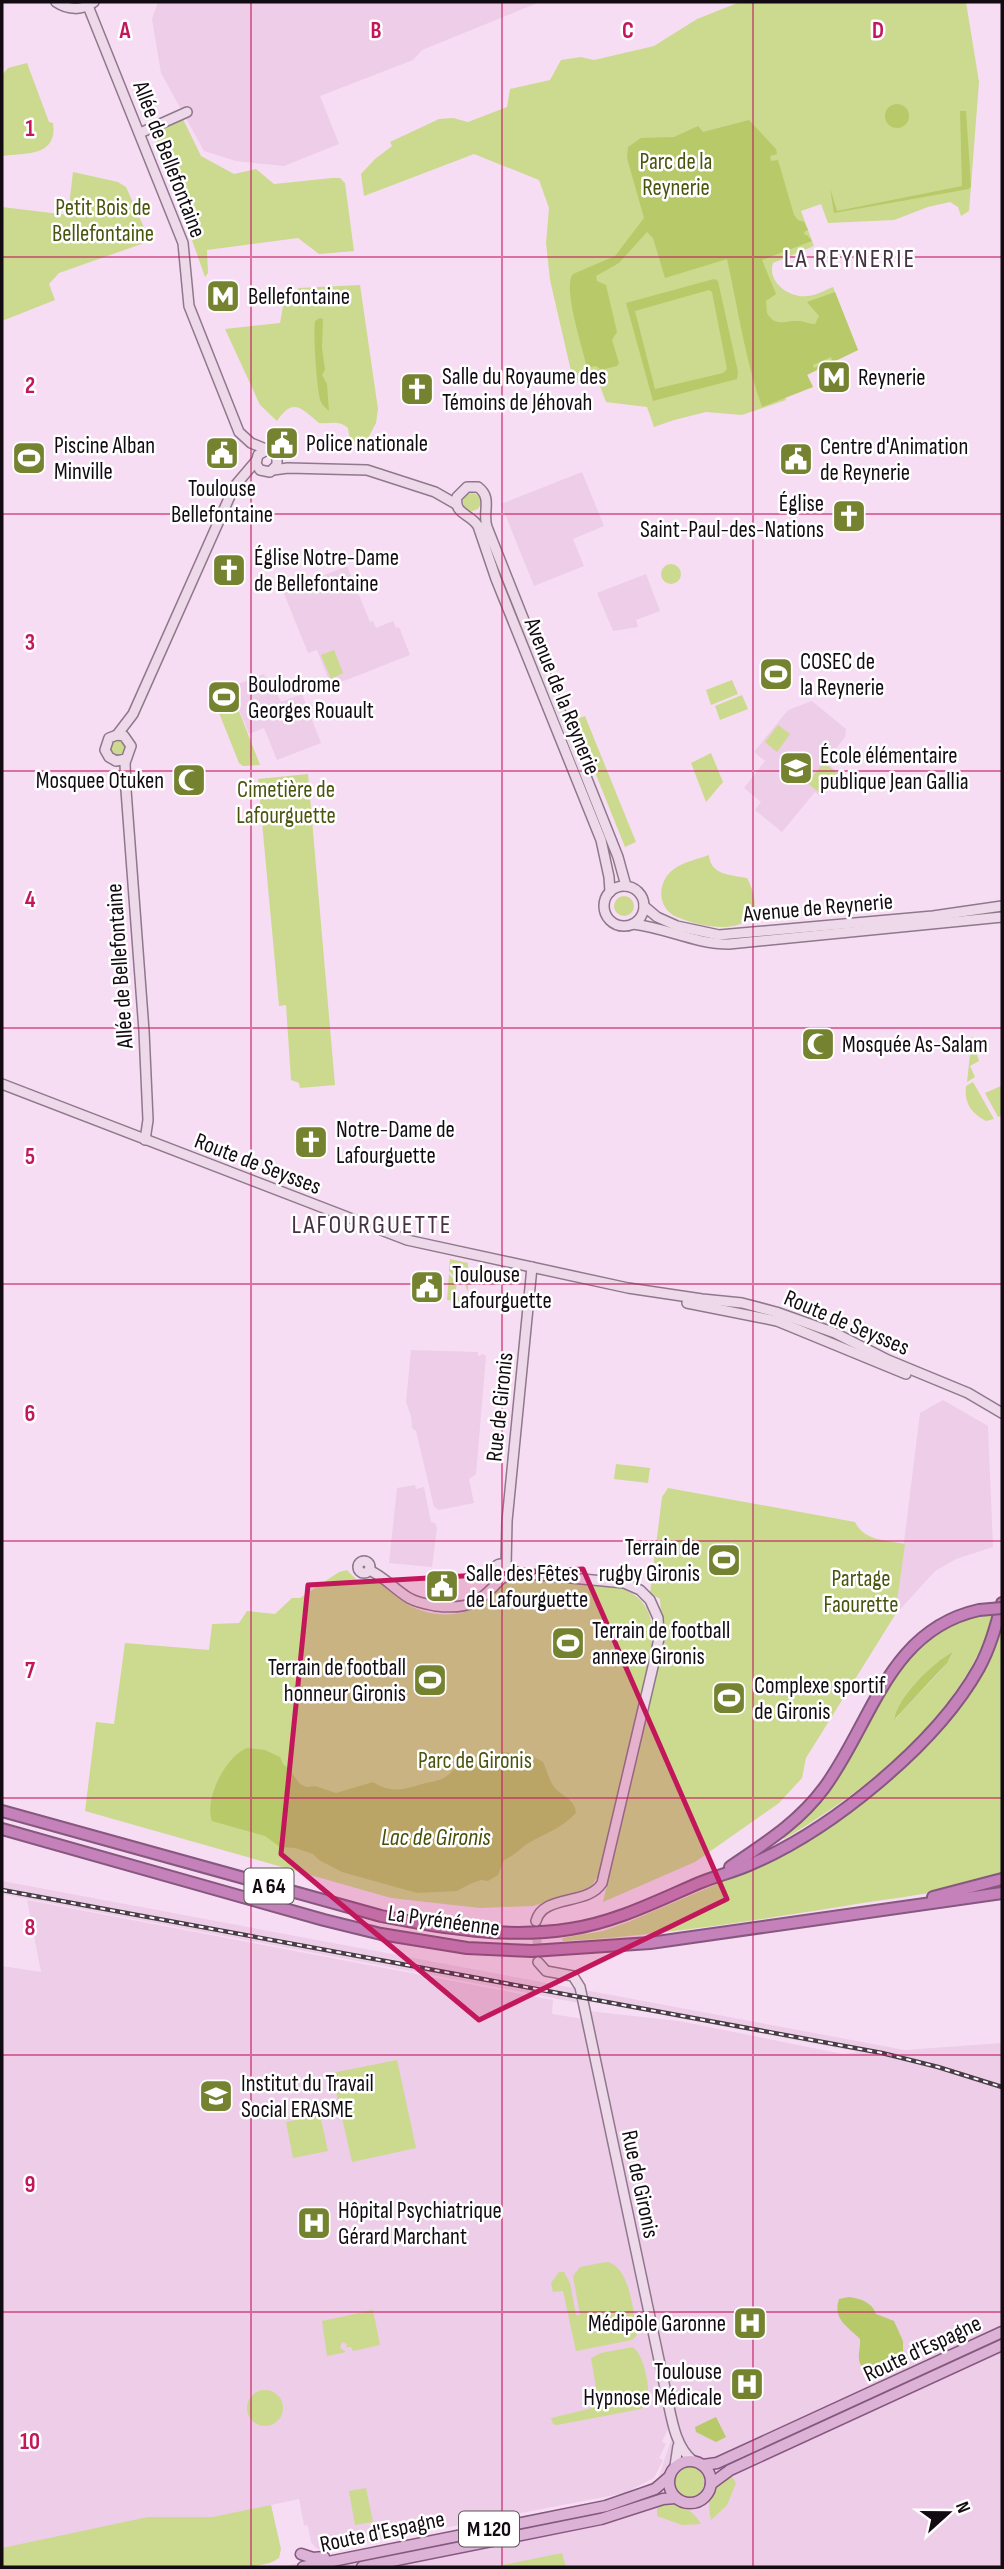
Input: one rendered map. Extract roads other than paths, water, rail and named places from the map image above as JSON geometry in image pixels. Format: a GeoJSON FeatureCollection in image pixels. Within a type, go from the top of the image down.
{"type":"FeatureCollection","features":[{"type":"Feature","properties":{"kind":"highway"},"geometry":{"type":"LineString","coordinates":[[1002,1606],[992,1637],[972,1680],[947,1715],[911,1754],[873,1787],[827,1820],[762,1858],[720,1874],[779,1835],[807,1809],[834,1773],[882,1687],[910,1650],[934,1628],[954,1618],[1002,1606]]}},
{"type":"Feature","properties":{"kind":"highway","name":"La Pyrénéenne"},"geometry":{"type":"LineString","coordinates":[[2,1811],[381,1916],[469,1930],[542,1931],[596,1924],[620,1917],[720,1874]]}},
{"type":"Feature","properties":{"kind":"highway","name":"La Pyrénéenne"},"geometry":{"type":"LineString","coordinates":[[2,1829],[324,1920],[382,1934],[467,1948],[532,1951],[650,1943],[893,1908]]}},
{"type":"Feature","properties":{"kind":"highway"},"geometry":{"type":"LineString","coordinates":[[893,1908],[1002,1879]]}},
{"type":"Feature","properties":{"kind":"highway"},"geometry":{"type":"LineString","coordinates":[[893,1908],[1002,1893]]}},
{"type":"Feature","properties":{"kind":"main road","name":"Route d'Espagne"},"geometry":{"type":"LineString","coordinates":[[698,2463],[716,2463],[1002,2332]]}},
{"type":"Feature","properties":{"kind":"main road","name":"Route d'Espagne"},"geometry":{"type":"LineString","coordinates":[[711,2484],[730,2470],[1002,2345]]}},
{"type":"Feature","properties":{"kind":"main road"},"geometry":{"type":"LineString","coordinates":[[685,2461],[698,2463],[710,2474],[711,2484],[707,2496],[695,2503],[681,2502],[675,2498],[669,2486],[669,2477],[675,2466],[685,2461]]}},
{"type":"Feature","properties":{"kind":"main road","name":"Route d'Espagne"},"geometry":{"type":"LineString","coordinates":[[303,2567],[606,2506],[655,2489],[669,2477]]}},
{"type":"Feature","properties":{"kind":"main road","name":"Route d'Espagne"},"geometry":{"type":"LineString","coordinates":[[362,2567],[601,2519],[663,2499],[675,2498]]}},
{"type":"Feature","properties":{"kind":"main road"},"geometry":{"type":"LineString","coordinates":[[301,2554],[313,2558],[373,2552]]}},
{"type":"Feature","properties":{"kind":"street"},"geometry":{"type":"LineString","coordinates":[[56,2],[71,8],[91,4]]}},
{"type":"Feature","properties":{"kind":"street","name":"Allée de Bellefontaine"},"geometry":{"type":"LineString","coordinates":[[91,4],[183,243],[187,293],[192,316],[235,425],[251,443],[265,450]]}},
{"type":"Feature","properties":{"kind":"street"},"geometry":{"type":"LineString","coordinates":[[140,133],[187,112]]}},
{"type":"Feature","properties":{"kind":"street","name":"Allée de Bellefontaine"},"geometry":{"type":"LineString","coordinates":[[251,443],[256,460]]}},
{"type":"Feature","properties":{"kind":"street"},"geometry":{"type":"LineString","coordinates":[[133,714],[117,735],[109,738],[105,750],[108,757],[121,760],[132,749],[127,738],[133,714],[234,487],[260,453],[265,450],[272,452],[277,458],[296,465],[377,467],[444,490],[461,490],[471,486],[481,489],[487,499],[485,511],[479,516],[470,517],[462,514],[456,504],[435,492],[367,470],[288,468],[268,471],[241,481]]}},
{"type":"Feature","properties":{"kind":"street"},"geometry":{"type":"LineString","coordinates":[[268,471],[277,465],[277,458]]}},
{"type":"Feature","properties":{"kind":"street"},"geometry":{"type":"LineString","coordinates":[[256,460],[258,467],[268,471]]}},
{"type":"Feature","properties":{"kind":"street"},"geometry":{"type":"LineString","coordinates":[[456,504],[461,490]]}},
{"type":"Feature","properties":{"kind":"street","name":"Avenue de la Reynerie"},"geometry":{"type":"LineString","coordinates":[[485,511],[487,527],[618,857],[626,886]]}},
{"type":"Feature","properties":{"kind":"street","name":"Avenue de la Reynerie"},"geometry":{"type":"LineString","coordinates":[[470,517],[478,526],[501,592],[601,840],[610,877],[610,892]]}},
{"type":"Feature","properties":{"kind":"street"},"geometry":{"type":"LineString","coordinates":[[117,735],[127,738]]}},
{"type":"Feature","properties":{"kind":"street","name":"Allée de Bellefontaine"},"geometry":{"type":"LineString","coordinates":[[121,760],[126,790],[144,1031],[148,1120],[145,1140]]}},
{"type":"Feature","properties":{"kind":"street"},"geometry":{"type":"LineString","coordinates":[[626,886],[638,891],[644,906],[642,915],[634,924],[621,926],[609,919],[604,904],[610,892],[626,886]]}},
{"type":"Feature","properties":{"kind":"street","name":"Avenue de Reynerie"},"geometry":{"type":"LineString","coordinates":[[644,906],[657,917],[677,926],[719,936],[933,916],[1002,906]]}},
{"type":"Feature","properties":{"kind":"street","name":"Avenue de Reynerie"},"geometry":{"type":"LineString","coordinates":[[634,924],[654,926],[703,943],[729,944],[1002,917]]}},
{"type":"Feature","properties":{"kind":"street","name":"Route de Seysses"},"geometry":{"type":"LineString","coordinates":[[2,1084],[398,1237],[628,1288],[702,1300],[742,1303],[786,1315],[835,1333],[888,1360],[968,1393],[1002,1413]]}},
{"type":"Feature","properties":{"kind":"street","name":"Rue de Gironis"},"geometry":{"type":"LineString","coordinates":[[373,1572],[418,1602],[454,1608],[473,1604],[484,1597],[502,1572],[532,1268]]}},
{"type":"Feature","properties":{"kind":"street"},"geometry":{"type":"LineString","coordinates":[[502,1572],[614,1583],[644,1599],[652,1609],[659,1628],[655,1658],[602,1883],[591,1894],[546,1907],[536,1921]]}},
{"type":"Feature","properties":{"kind":"street","name":"Rue de Gironis"},"geometry":{"type":"LineString","coordinates":[[538,1962],[546,1972],[573,1976],[580,1987],[678,2440],[683,2451],[698,2463]]}},
{"type":"Feature","properties":{"kind":"street","name":"Rue de Gironis"},"geometry":{"type":"LineString","coordinates":[[675,2466],[678,2440]]}},
{"type":"Feature","properties":{"kind":"water"},"geometry":{"type":"Polygon","coordinates":[[[897,104],[908,111],[909,116],[902,127],[897,128],[886,121],[885,116],[892,105],[897,104]]]}},
{"type":"Feature","properties":{"kind":"water"},"geometry":{"type":"Polygon","coordinates":[[[960,111],[966,111],[971,186],[969,189],[834,213],[830,188],[837,211],[962,186],[960,111]]]}},
{"type":"Feature","properties":{"kind":"water"},"geometry":{"type":"Polygon","coordinates":[[[749,120],[776,149],[777,154],[770,156],[771,161],[778,160],[794,215],[804,222],[808,230],[804,232],[805,235],[812,241],[762,260],[776,294],[766,301],[767,313],[777,322],[798,321],[815,324],[819,316],[807,302],[835,292],[858,350],[825,366],[824,363],[832,360],[831,357],[813,365],[814,368],[821,364],[823,367],[807,375],[813,387],[762,407],[746,352],[727,259],[665,278],[653,238],[647,232],[619,263],[596,276],[597,281],[606,285],[617,332],[612,340],[619,363],[601,370],[596,366],[587,368],[572,304],[570,281],[573,274],[615,256],[644,218],[627,158],[628,147],[641,138],[674,137],[698,126],[703,132],[749,120]]]}},
{"type":"Feature","properties":{"kind":"water"},"geometry":{"type":"Polygon","coordinates":[[[714,279],[718,281],[738,372],[737,379],[653,401],[626,303],[714,279]],[[709,290],[635,311],[655,389],[723,373],[727,369],[712,292],[709,290]]]}},
{"type":"Feature","properties":{"kind":"water"},"geometry":{"type":"Polygon","coordinates":[[[323,319],[322,348],[325,370],[322,375],[327,384],[329,411],[321,402],[317,376],[315,321],[323,319]]]}},
{"type":"Feature","properties":{"kind":"water","name":"Piscine Alban Minville"},"geometry":{"type":"Polygon","coordinates":[[[32,443],[41,467],[27,472],[18,449],[32,443]]]}},
{"type":"Feature","properties":{"kind":"water"},"geometry":{"type":"Polygon","coordinates":[[[953,1652],[947,1663],[894,1720],[901,1702],[917,1682],[936,1663],[953,1652]]]}},
{"type":"Feature","properties":{"kind":"water","name":"Lac de Gironis"},"geometry":{"type":"Polygon","coordinates":[[[247,1748],[265,1750],[280,1757],[300,1784],[336,1793],[373,1782],[391,1789],[409,1788],[439,1780],[453,1770],[504,1752],[519,1754],[524,1751],[543,1762],[553,1785],[571,1801],[576,1813],[504,1860],[498,1875],[488,1881],[481,1880],[457,1891],[417,1893],[342,1872],[313,1854],[295,1848],[280,1847],[265,1836],[212,1821],[211,1802],[218,1780],[231,1760],[247,1748]]]}},
{"type":"Feature","properties":{"kind":"water"},"geometry":{"type":"Polygon","coordinates":[[[849,2297],[866,2302],[876,2314],[894,2321],[903,2341],[903,2353],[895,2360],[876,2368],[866,2370],[862,2367],[859,2360],[860,2339],[843,2322],[838,2312],[839,2299],[849,2297]]]}},
{"type":"Feature","properties":{"kind":"water"},"geometry":{"type":"Polygon","coordinates":[[[716,2417],[726,2437],[716,2442],[696,2432],[695,2427],[716,2417]]]}},
{"type":"Feature","properties":{"kind":"tunnel"},"geometry":{"type":"LineString","coordinates":[[536,1926],[538,1957]]}},
{"type":"Feature","properties":{"kind":"railway"},"geometry":{"type":"LineString","coordinates":[[2,1890],[882,2053],[1002,2087]]}},
{"type":"Feature","properties":{"kind":"place","name":"Bellefontaine"},"geometry":{"type":"Point","coordinates":[223,296]}},
{"type":"Feature","properties":{"kind":"place","name":"Reynerie"},"geometry":{"type":"Point","coordinates":[834,377]}},
{"type":"Feature","properties":{"kind":"place","name":"Salle du Royaume des Témoins de Jéhovah"},"geometry":{"type":"Point","coordinates":[417,389]}},
{"type":"Feature","properties":{"kind":"place","name":"Police nationale"},"geometry":{"type":"Point","coordinates":[282,443]}},
{"type":"Feature","properties":{"kind":"place","name":"Toulouse Bellefontaine"},"geometry":{"type":"Point","coordinates":[222,453]}},
{"type":"Feature","properties":{"kind":"place","name":"Piscine Alban Minville"},"geometry":{"type":"Point","coordinates":[29,458]}},
{"type":"Feature","properties":{"kind":"place","name":"Centre d'Animation de Reynerie"},"geometry":{"type":"Point","coordinates":[796,459]}},
{"type":"Feature","properties":{"kind":"place","name":"Église Saint-Paul-des-Nations"},"geometry":{"type":"Point","coordinates":[849,516]}},
{"type":"Feature","properties":{"kind":"place","name":"Église Notre-Dame de Bellefontaine"},"geometry":{"type":"Point","coordinates":[229,570]}},
{"type":"Feature","properties":{"kind":"place","name":"COSEC de la Reynerie"},"geometry":{"type":"Point","coordinates":[776,674]}},
{"type":"Feature","properties":{"kind":"place","name":"Boulodrome Georges Rouault"},"geometry":{"type":"Point","coordinates":[224,697]}},
{"type":"Feature","properties":{"kind":"place","name":"École élémentaire publique Jean Gallia"},"geometry":{"type":"Point","coordinates":[796,768]}},
{"type":"Feature","properties":{"kind":"place","name":"Mosquee Otuken"},"geometry":{"type":"Point","coordinates":[189,780]}},
{"type":"Feature","properties":{"kind":"place","name":"Mosquée As-Salam"},"geometry":{"type":"Point","coordinates":[818,1044]}},
{"type":"Feature","properties":{"kind":"place","name":"Notre-Dame de Lafourguette"},"geometry":{"type":"Point","coordinates":[311,1142]}},
{"type":"Feature","properties":{"kind":"place","name":"Toulouse Lafourguette"},"geometry":{"type":"Point","coordinates":[427,1287]}},
{"type":"Feature","properties":{"kind":"place","name":"Terrain de rugby Gironis"},"geometry":{"type":"Point","coordinates":[724,1560]}},
{"type":"Feature","properties":{"kind":"place","name":"Salle des Fêtes de Lafourguette"},"geometry":{"type":"Point","coordinates":[442,1586]}},
{"type":"Feature","properties":{"kind":"place","name":"Terrain de football annexe Gironis"},"geometry":{"type":"Point","coordinates":[568,1643]}},
{"type":"Feature","properties":{"kind":"place","name":"Terrain de football honneur Gironis"},"geometry":{"type":"Point","coordinates":[430,1680]}},
{"type":"Feature","properties":{"kind":"place","name":"Complexe sportif de Gironis"},"geometry":{"type":"Point","coordinates":[729,1698]}},
{"type":"Feature","properties":{"kind":"place","name":"Institut du Travail Social ERASME"},"geometry":{"type":"Point","coordinates":[216,2096]}},
{"type":"Feature","properties":{"kind":"place","name":"Hôpital Psychiatrique Gérard Marchant"},"geometry":{"type":"Point","coordinates":[314,2223]}},
{"type":"Feature","properties":{"kind":"place","name":"Médipôle Garonne"},"geometry":{"type":"Point","coordinates":[750,2323]}},
{"type":"Feature","properties":{"kind":"place","name":"Toulouse Hypnose Médicale"},"geometry":{"type":"Point","coordinates":[747,2384]}},
{"type":"Feature","properties":{"kind":"district","name":"LA REYNERIE"},"geometry":{"type":"Point","coordinates":[850,258]}},
{"type":"Feature","properties":{"kind":"district","name":"LAFOURGUETTE"},"geometry":{"type":"Point","coordinates":[372,1224]}},
{"type":"Feature","properties":{"kind":"park label","name":"Parc de la Reynerie"},"geometry":{"type":"Point","coordinates":[676,174]}},
{"type":"Feature","properties":{"kind":"park label","name":"Petit Bois de Bellefontaine"},"geometry":{"type":"Point","coordinates":[103,220]}},
{"type":"Feature","properties":{"kind":"park label","name":"Cimetière de Lafourguette"},"geometry":{"type":"Point","coordinates":[286,802]}},
{"type":"Feature","properties":{"kind":"park label","name":"Partage Faourette"},"geometry":{"type":"Point","coordinates":[861,1591]}},
{"type":"Feature","properties":{"kind":"park label","name":"Parc de Gironis"},"geometry":{"type":"Point","coordinates":[475,1760]}}]}
